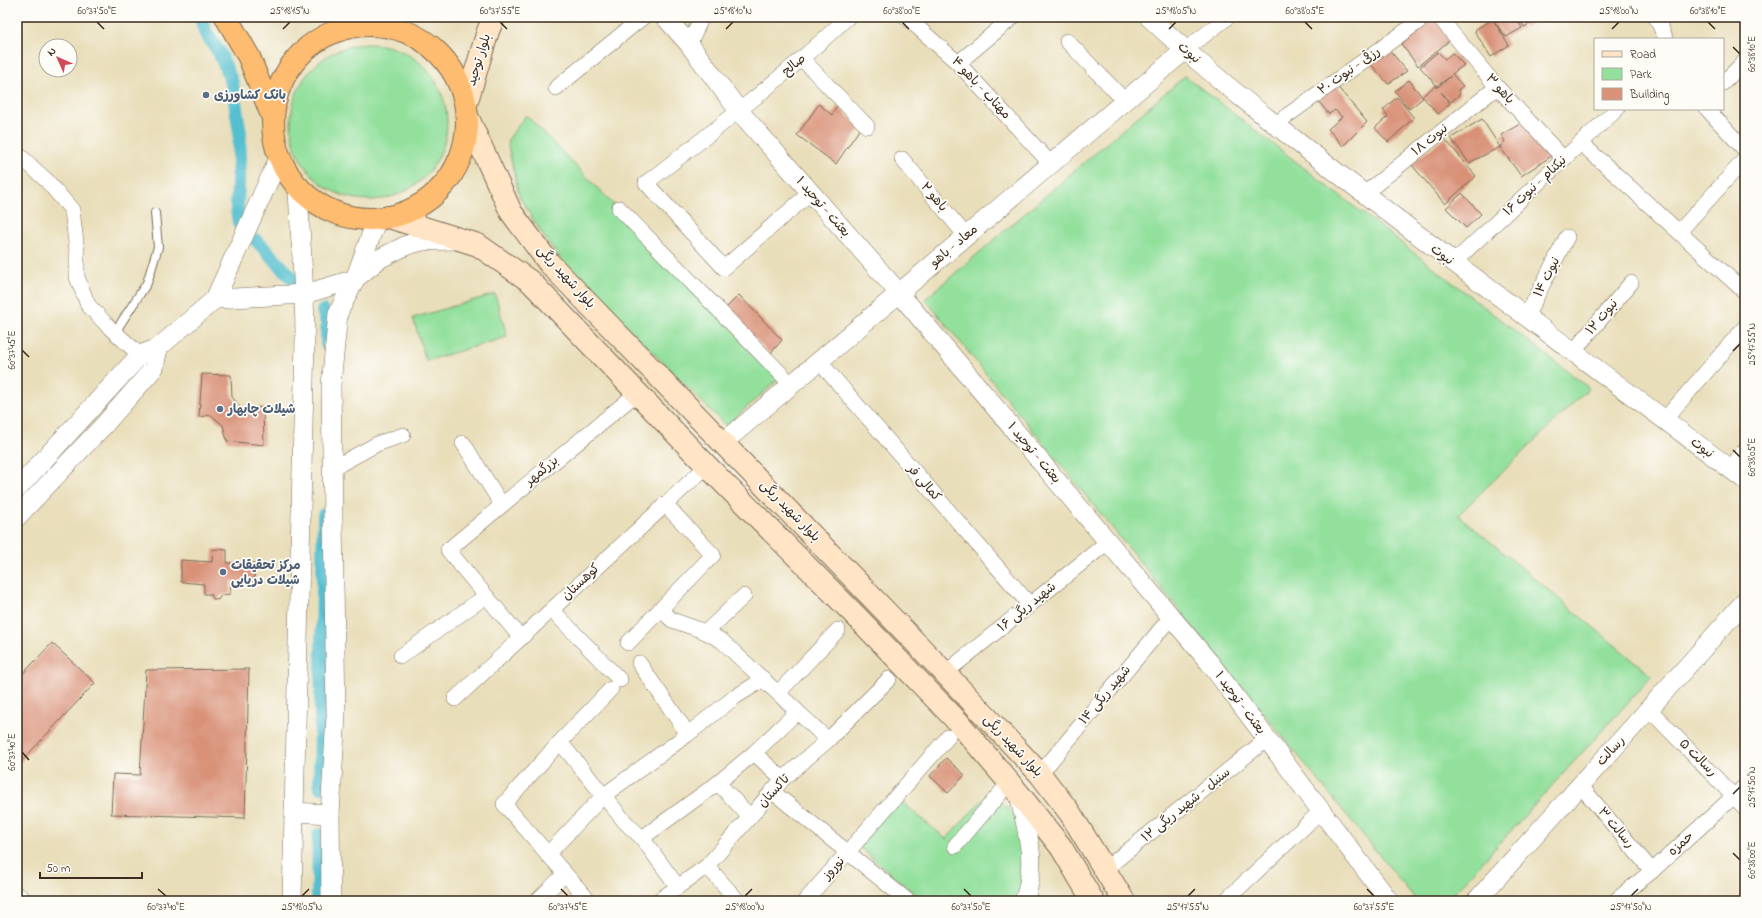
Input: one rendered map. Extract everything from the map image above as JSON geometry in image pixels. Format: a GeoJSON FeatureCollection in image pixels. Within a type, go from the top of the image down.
{"type":"FeatureCollection","features":[{"type":"Feature","properties":{"kind":"highway"},"geometry":{"type":"LineString","coordinates":[[226,17],[249,57],[273,118]]}},
{"type":"Feature","properties":{"kind":"highway"},"geometry":{"type":"LineString","coordinates":[[332,17],[371,23],[395,28],[420,39],[432,47],[450,67],[462,91],[466,110],[465,143],[455,169],[438,192],[415,208],[383,218],[359,219],[342,216],[326,209],[311,200],[298,188],[287,174],[280,158],[274,141],[273,118],[277,95],[285,75],[298,57],[316,42],[335,32],[371,23]]}},
{"type":"Feature","properties":{"kind":"main road","name":"بلوار توحید"},"geometry":{"type":"LineString","coordinates":[[466,110],[488,31],[494,17]]}},
{"type":"Feature","properties":{"kind":"main road","name":"بلوار شهید ریگی"},"geometry":{"type":"LineString","coordinates":[[466,110],[511,212],[550,263],[724,442],[1040,774],[1070,813],[1124,901]]}},
{"type":"Feature","properties":{"kind":"main road","name":"بلوار شهید ریگی"},"geometry":{"type":"LineString","coordinates":[[383,218],[430,229],[478,245],[531,282],[707,466],[854,614],[959,723],[1061,847],[1093,901]]}},
{"type":"Feature","properties":{"kind":"street"},"geometry":{"type":"LineString","coordinates":[[556,88],[643,17]]}},
{"type":"Feature","properties":{"kind":"street","name":"بعثت - توحید ۱"},"geometry":{"type":"LineString","coordinates":[[665,17],[689,44],[739,111],[899,293],[1209,662],[1389,901]]}},
{"type":"Feature","properties":{"kind":"street"},"geometry":{"type":"LineString","coordinates":[[689,44],[702,17]]}},
{"type":"Feature","properties":{"kind":"street","name":"صالح"},"geometry":{"type":"LineString","coordinates":[[811,192],[724,268],[646,184],[802,59],[848,17]]}},
{"type":"Feature","properties":{"kind":"street","name":"مهتاب - باهو ۴"},"geometry":{"type":"LineString","coordinates":[[906,17],[958,63],[1051,164]]}},
{"type":"Feature","properties":{"kind":"street"},"geometry":{"type":"LineString","coordinates":[[958,63],[1013,17]]}},
{"type":"Feature","properties":{"kind":"street","name":"نبوت"},"geometry":{"type":"LineString","coordinates":[[1149,17],[1185,50],[1274,124],[1364,194],[1453,263],[1745,480]]}},
{"type":"Feature","properties":{"kind":"street"},"geometry":{"type":"LineString","coordinates":[[1185,50],[1228,17]]}},
{"type":"Feature","properties":{"kind":"street","name":"رزقی - نبوت ۲۰"},"geometry":{"type":"LineString","coordinates":[[1274,124],[1425,17]]}},
{"type":"Feature","properties":{"kind":"street","name":"باهو ۳"},"geometry":{"type":"LineString","coordinates":[[1439,17],[1497,87],[1564,159]]}},
{"type":"Feature","properties":{"kind":"street"},"geometry":{"type":"LineString","coordinates":[[1656,17],[1666,38]]}},
{"type":"Feature","properties":{"kind":"street"},"geometry":{"type":"LineString","coordinates":[[1067,41],[1125,101]]}},
{"type":"Feature","properties":{"kind":"street","name":"معاد - باهو"},"geometry":{"type":"LineString","coordinates":[[724,442],[1185,50]]}},
{"type":"Feature","properties":{"kind":"street"},"geometry":{"type":"LineString","coordinates":[[802,59],[867,126]]}},
{"type":"Feature","properties":{"kind":"street"},"geometry":{"type":"LineString","coordinates":[[1724,82],[1745,61]]}},
{"type":"Feature","properties":{"kind":"street","name":"نبوت ۱۸"},"geometry":{"type":"LineString","coordinates":[[1364,194],[1497,87]]}},
{"type":"Feature","properties":{"kind":"street","name":"نیکنام - نبوت ۱۶"},"geometry":{"type":"LineString","coordinates":[[1453,263],[1616,110]]}},
{"type":"Feature","properties":{"kind":"street"},"geometry":{"type":"LineString","coordinates":[[1707,110],[1745,150]]}},
{"type":"Feature","properties":{"kind":"street"},"geometry":{"type":"LineString","coordinates":[[1581,143],[1745,292]]}},
{"type":"Feature","properties":{"kind":"street"},"geometry":{"type":"LineString","coordinates":[[17,153],[47,181],[72,210],[77,251],[77,277],[88,305],[140,355]]}},
{"type":"Feature","properties":{"kind":"street"},"geometry":{"type":"LineString","coordinates":[[17,489],[140,355],[158,348],[215,299],[280,158]]}},
{"type":"Feature","properties":{"kind":"street","name":"باهو ۲"},"geometry":{"type":"LineString","coordinates":[[902,159],[966,236]]}},
{"type":"Feature","properties":{"kind":"street"},"geometry":{"type":"LineString","coordinates":[[1679,232],[1745,159]]}},
{"type":"Feature","properties":{"kind":"street"},"geometry":{"type":"LineString","coordinates":[[292,901],[304,450],[305,294],[298,188]]}},
{"type":"Feature","properties":{"kind":"street"},"geometry":{"type":"LineString","coordinates":[[619,208],[792,384]]}},
{"type":"Feature","properties":{"kind":"street"},"geometry":{"type":"LineString","coordinates":[[331,901],[330,814],[336,716],[331,385],[338,313],[383,218]]}},
{"type":"Feature","properties":{"kind":"street","name":"نبوت ۱۴"},"geometry":{"type":"LineString","coordinates":[[1526,317],[1567,237]]}},
{"type":"Feature","properties":{"kind":"street"},"geometry":{"type":"LineString","coordinates":[[215,299],[305,294],[355,279],[379,258],[407,245],[422,241],[443,239],[464,241]]}},
{"type":"Feature","properties":{"kind":"street","name":"نبوت ۱۲"},"geometry":{"type":"LineString","coordinates":[[1573,352],[1631,283]]}},
{"type":"Feature","properties":{"kind":"street"},"geometry":{"type":"LineString","coordinates":[[1664,419],[1745,327]]}},
{"type":"Feature","properties":{"kind":"street"},"geometry":{"type":"LineString","coordinates":[[17,517],[104,425],[154,368],[158,348]]}},
{"type":"Feature","properties":{"kind":"street","name":"کمالی فر"},"geometry":{"type":"LineString","coordinates":[[819,361],[1030,604]]}},
{"type":"Feature","properties":{"kind":"street","name":"بزرگمهر"},"geometry":{"type":"LineString","coordinates":[[486,596],[448,550],[637,393]]}},
{"type":"Feature","properties":{"kind":"street"},"geometry":{"type":"LineString","coordinates":[[88,411],[104,425]]}},
{"type":"Feature","properties":{"kind":"street"},"geometry":{"type":"LineString","coordinates":[[333,468],[377,444],[403,435]]}},
{"type":"Feature","properties":{"kind":"street"},"geometry":{"type":"LineString","coordinates":[[463,443],[502,505]]}},
{"type":"Feature","properties":{"kind":"street"},"geometry":{"type":"LineString","coordinates":[[304,450],[333,468]]}},
{"type":"Feature","properties":{"kind":"street"},"geometry":{"type":"LineString","coordinates":[[1730,469],[1745,450]]}},
{"type":"Feature","properties":{"kind":"street","name":"کوهستان"},"geometry":{"type":"LineString","coordinates":[[455,699],[707,466]]}},
{"type":"Feature","properties":{"kind":"street"},"geometry":{"type":"LineString","coordinates":[[628,643],[713,555],[665,504]]}},
{"type":"Feature","properties":{"kind":"street","name":"شهید ریگی ۱۶"},"geometry":{"type":"LineString","coordinates":[[945,673],[1108,541]]}},
{"type":"Feature","properties":{"kind":"street"},"geometry":{"type":"LineString","coordinates":[[401,656],[486,596],[521,638]]}},
{"type":"Feature","properties":{"kind":"street"},"geometry":{"type":"LineString","coordinates":[[706,632],[744,596]]}},
{"type":"Feature","properties":{"kind":"street","name":"رسالت"},"geometry":{"type":"LineString","coordinates":[[1476,901],[1580,785],[1650,710],[1745,601]]}},
{"type":"Feature","properties":{"kind":"street"},"geometry":{"type":"LineString","coordinates":[[660,609],[672,620],[706,632],[722,641],[828,740]]}},
{"type":"Feature","properties":{"kind":"street"},"geometry":{"type":"LineString","coordinates":[[552,610],[616,685],[560,742],[504,804],[547,855],[589,901]]}},
{"type":"Feature","properties":{"kind":"street","name":"شهید ریگی ۱۴"},"geometry":{"type":"LineString","coordinates":[[1040,774],[1171,617]]}},
{"type":"Feature","properties":{"kind":"street"},"geometry":{"type":"LineString","coordinates":[[778,693],[838,630]]}},
{"type":"Feature","properties":{"kind":"street"},"geometry":{"type":"LineString","coordinates":[[638,663],[688,734]]}},
{"type":"Feature","properties":{"kind":"street"},"geometry":{"type":"LineString","coordinates":[[547,855],[603,796],[688,734],[735,697],[764,679]]}},
{"type":"Feature","properties":{"kind":"street","name":"تاکستان"},"geometry":{"type":"LineString","coordinates":[[658,901],[707,866],[783,779],[828,740],[889,679]]}},
{"type":"Feature","properties":{"kind":"street","name":"رسالت ۵"},"geometry":{"type":"LineString","coordinates":[[1650,710],[1740,791],[1745,808]]}},
{"type":"Feature","properties":{"kind":"street"},"geometry":{"type":"LineString","coordinates":[[642,838],[718,783],[754,753],[797,712]]}},
{"type":"Feature","properties":{"kind":"street","name":"نوروز"},"geometry":{"type":"LineString","coordinates":[[805,901],[948,736]]}},
{"type":"Feature","properties":{"kind":"street","name":"سنبل - شهید ریگی ۱۲"},"geometry":{"type":"LineString","coordinates":[[1104,870],[1267,740]]}},
{"type":"Feature","properties":{"kind":"street"},"geometry":{"type":"LineString","coordinates":[[560,742],[625,822],[642,838],[678,887]]}},
{"type":"Feature","properties":{"kind":"street"},"geometry":{"type":"LineString","coordinates":[[754,753],[783,779]]}},
{"type":"Feature","properties":{"kind":"street"},"geometry":{"type":"LineString","coordinates":[[718,783],[750,817]]}},
{"type":"Feature","properties":{"kind":"street","name":"رسالت ۳"},"geometry":{"type":"LineString","coordinates":[[1580,785],[1652,870]]}},
{"type":"Feature","properties":{"kind":"street"},"geometry":{"type":"LineString","coordinates":[[955,846],[1014,788],[1030,845],[1031,870],[1024,901]]}},
{"type":"Feature","properties":{"kind":"street","name":"حمزه"},"geometry":{"type":"LineString","coordinates":[[1615,901],[1740,791]]}},
{"type":"Feature","properties":{"kind":"street"},"geometry":{"type":"LineString","coordinates":[[773,792],[908,901]]}},
{"type":"Feature","properties":{"kind":"street"},"geometry":{"type":"LineString","coordinates":[[1225,901],[1321,811]]}},
{"type":"Feature","properties":{"kind":"street"},"geometry":{"type":"LineString","coordinates":[[294,812],[330,814]]}},
{"type":"Feature","properties":{"kind":"street"},"geometry":{"type":"LineString","coordinates":[[707,866],[738,901]]}},
{"type":"Feature","properties":{"kind":"street"},"geometry":{"type":"LineString","coordinates":[[537,901],[565,874]]}},
{"type":"Feature","properties":{"kind":"street"},"geometry":{"type":"LineString","coordinates":[[17,894],[26,901]]}},
{"type":"Feature","properties":{"kind":"lane"},"geometry":{"type":"LineString","coordinates":[[115,332],[147,283],[158,247],[155,213]]}},
{"type":"Feature","properties":{"kind":"green space"},"geometry":{"type":"Polygon","coordinates":[[[361,44],[377,44],[392,47],[406,53],[424,67],[438,85],[444,99],[447,122],[444,145],[438,159],[424,177],[406,191],[392,197],[377,200],[361,200],[346,197],[332,191],[314,177],[304,165],[294,145],[291,130],[291,114],[294,99],[300,85],[314,67],[326,57],[346,47],[361,44]]]}},
{"type":"Feature","properties":{"kind":"green space"},"geometry":{"type":"Polygon","coordinates":[[[1185,76],[1589,388],[1458,515],[1652,676],[1447,901],[1417,901],[925,299],[1185,76]]]}},
{"type":"Feature","properties":{"kind":"green space"},"geometry":{"type":"Polygon","coordinates":[[[526,115],[782,376],[726,426],[563,262],[544,237],[519,196],[507,141],[526,115]]]}},
{"type":"Feature","properties":{"kind":"green space"},"geometry":{"type":"Polygon","coordinates":[[[495,294],[507,337],[426,361],[413,318],[495,294]]]}},
{"type":"Feature","properties":{"kind":"green space"},"geometry":{"type":"Polygon","coordinates":[[[990,792],[1014,814],[1025,843],[1020,901],[923,901],[858,846],[898,799],[946,839],[990,792]]]}},
{"type":"Feature","properties":{"kind":"building"},"geometry":{"type":"Polygon","coordinates":[[[1435,17],[1454,37],[1418,66],[1401,44],[1435,17]]]}},
{"type":"Feature","properties":{"kind":"building"},"geometry":{"type":"Polygon","coordinates":[[[1487,17],[1516,17],[1522,28],[1506,37],[1493,20],[1509,45],[1491,57],[1475,32],[1476,29],[1490,21],[1487,17]]]}},
{"type":"Feature","properties":{"kind":"building"},"geometry":{"type":"Polygon","coordinates":[[[1518,17],[1542,17],[1524,27],[1518,17]]]}},
{"type":"Feature","properties":{"kind":"building"},"geometry":{"type":"Polygon","coordinates":[[[1387,47],[1407,71],[1388,84],[1369,62],[1387,47]]]}},
{"type":"Feature","properties":{"kind":"building"},"geometry":{"type":"Polygon","coordinates":[[[1438,52],[1445,59],[1452,53],[1464,65],[1452,74],[1463,86],[1458,90],[1460,94],[1451,102],[1441,92],[1450,103],[1438,114],[1422,96],[1437,86],[1420,67],[1438,52]],[[1451,76],[1437,86],[1437,88],[1451,76]]]}},
{"type":"Feature","properties":{"kind":"building"},"geometry":{"type":"Polygon","coordinates":[[[1409,80],[1423,98],[1409,109],[1395,91],[1409,80]]]}},
{"type":"Feature","properties":{"kind":"building"},"geometry":{"type":"Polygon","coordinates":[[[1336,85],[1367,122],[1343,146],[1328,129],[1342,117],[1335,110],[1329,114],[1318,101],[1336,85]]]}},
{"type":"Feature","properties":{"kind":"building"},"geometry":{"type":"Polygon","coordinates":[[[1397,97],[1414,118],[1388,142],[1375,128],[1388,116],[1383,110],[1397,97]]]}},
{"type":"Feature","properties":{"kind":"building"},"geometry":{"type":"Polygon","coordinates":[[[819,104],[832,115],[837,106],[861,127],[836,164],[797,135],[819,104]]]}},
{"type":"Feature","properties":{"kind":"building"},"geometry":{"type":"Polygon","coordinates":[[[1482,119],[1500,147],[1469,163],[1451,138],[1482,119]]]}},
{"type":"Feature","properties":{"kind":"building"},"geometry":{"type":"Polygon","coordinates":[[[1525,121],[1553,155],[1521,176],[1500,147],[1505,141],[1501,135],[1525,121]]]}},
{"type":"Feature","properties":{"kind":"building"},"geometry":{"type":"Polygon","coordinates":[[[1444,138],[1476,176],[1445,204],[1411,164],[1444,138]]]}},
{"type":"Feature","properties":{"kind":"building"},"geometry":{"type":"Polygon","coordinates":[[[1462,193],[1481,214],[1466,228],[1446,208],[1462,193]]]}},
{"type":"Feature","properties":{"kind":"building"},"geometry":{"type":"Polygon","coordinates":[[[739,295],[782,340],[770,354],[726,308],[739,295]]]}},
{"type":"Feature","properties":{"kind":"building","name":"شیلات چابهار"},"geometry":{"type":"Polygon","coordinates":[[[202,374],[231,375],[232,397],[243,410],[263,407],[264,445],[227,441],[223,425],[211,415],[199,417],[202,374]]]}},
{"type":"Feature","properties":{"kind":"building"},"geometry":{"type":"Polygon","coordinates":[[[213,549],[227,550],[227,563],[255,563],[254,585],[231,581],[230,594],[221,595],[218,600],[213,599],[211,594],[204,594],[204,584],[181,582],[181,560],[212,562],[213,549]]]}},
{"type":"Feature","properties":{"kind":"building"},"geometry":{"type":"Polygon","coordinates":[[[52,643],[95,683],[17,766],[17,680],[52,643]]]}},
{"type":"Feature","properties":{"kind":"building"},"geometry":{"type":"Polygon","coordinates":[[[249,669],[245,818],[111,814],[113,774],[140,775],[146,670],[249,669]]]}},
{"type":"Feature","properties":{"kind":"building"},"geometry":{"type":"Polygon","coordinates":[[[946,758],[965,775],[948,793],[930,776],[946,758]]]}},
{"type":"Feature","properties":{"kind":"waterway"},"geometry":{"type":"LineString","coordinates":[[201,17],[205,32],[219,52],[232,83],[240,133],[237,209],[239,223],[242,228]]}},
{"type":"Feature","properties":{"kind":"waterway"},"geometry":{"type":"LineString","coordinates":[[257,241],[295,281]]}},
{"type":"Feature","properties":{"kind":"waterway"},"geometry":{"type":"LineString","coordinates":[[323,311],[327,322],[327,344]]}},
{"type":"Feature","properties":{"kind":"waterway"},"geometry":{"type":"LineString","coordinates":[[320,787],[324,515]]}},
{"type":"Feature","properties":{"kind":"waterway"},"geometry":{"type":"LineString","coordinates":[[318,901],[319,835]]}},
{"type":"Feature","properties":{"kind":"place","name":"بانک کشاورزی"},"geometry":{"type":"Point","coordinates":[206,95]}},
{"type":"Feature","properties":{"kind":"place","name":"شیلات چابهار"},"geometry":{"type":"Point","coordinates":[220,409]}},
{"type":"Feature","properties":{"kind":"place","name":"مرکز تحقیقات شیلات دریایی"},"geometry":{"type":"Point","coordinates":[223,572]}}]}
